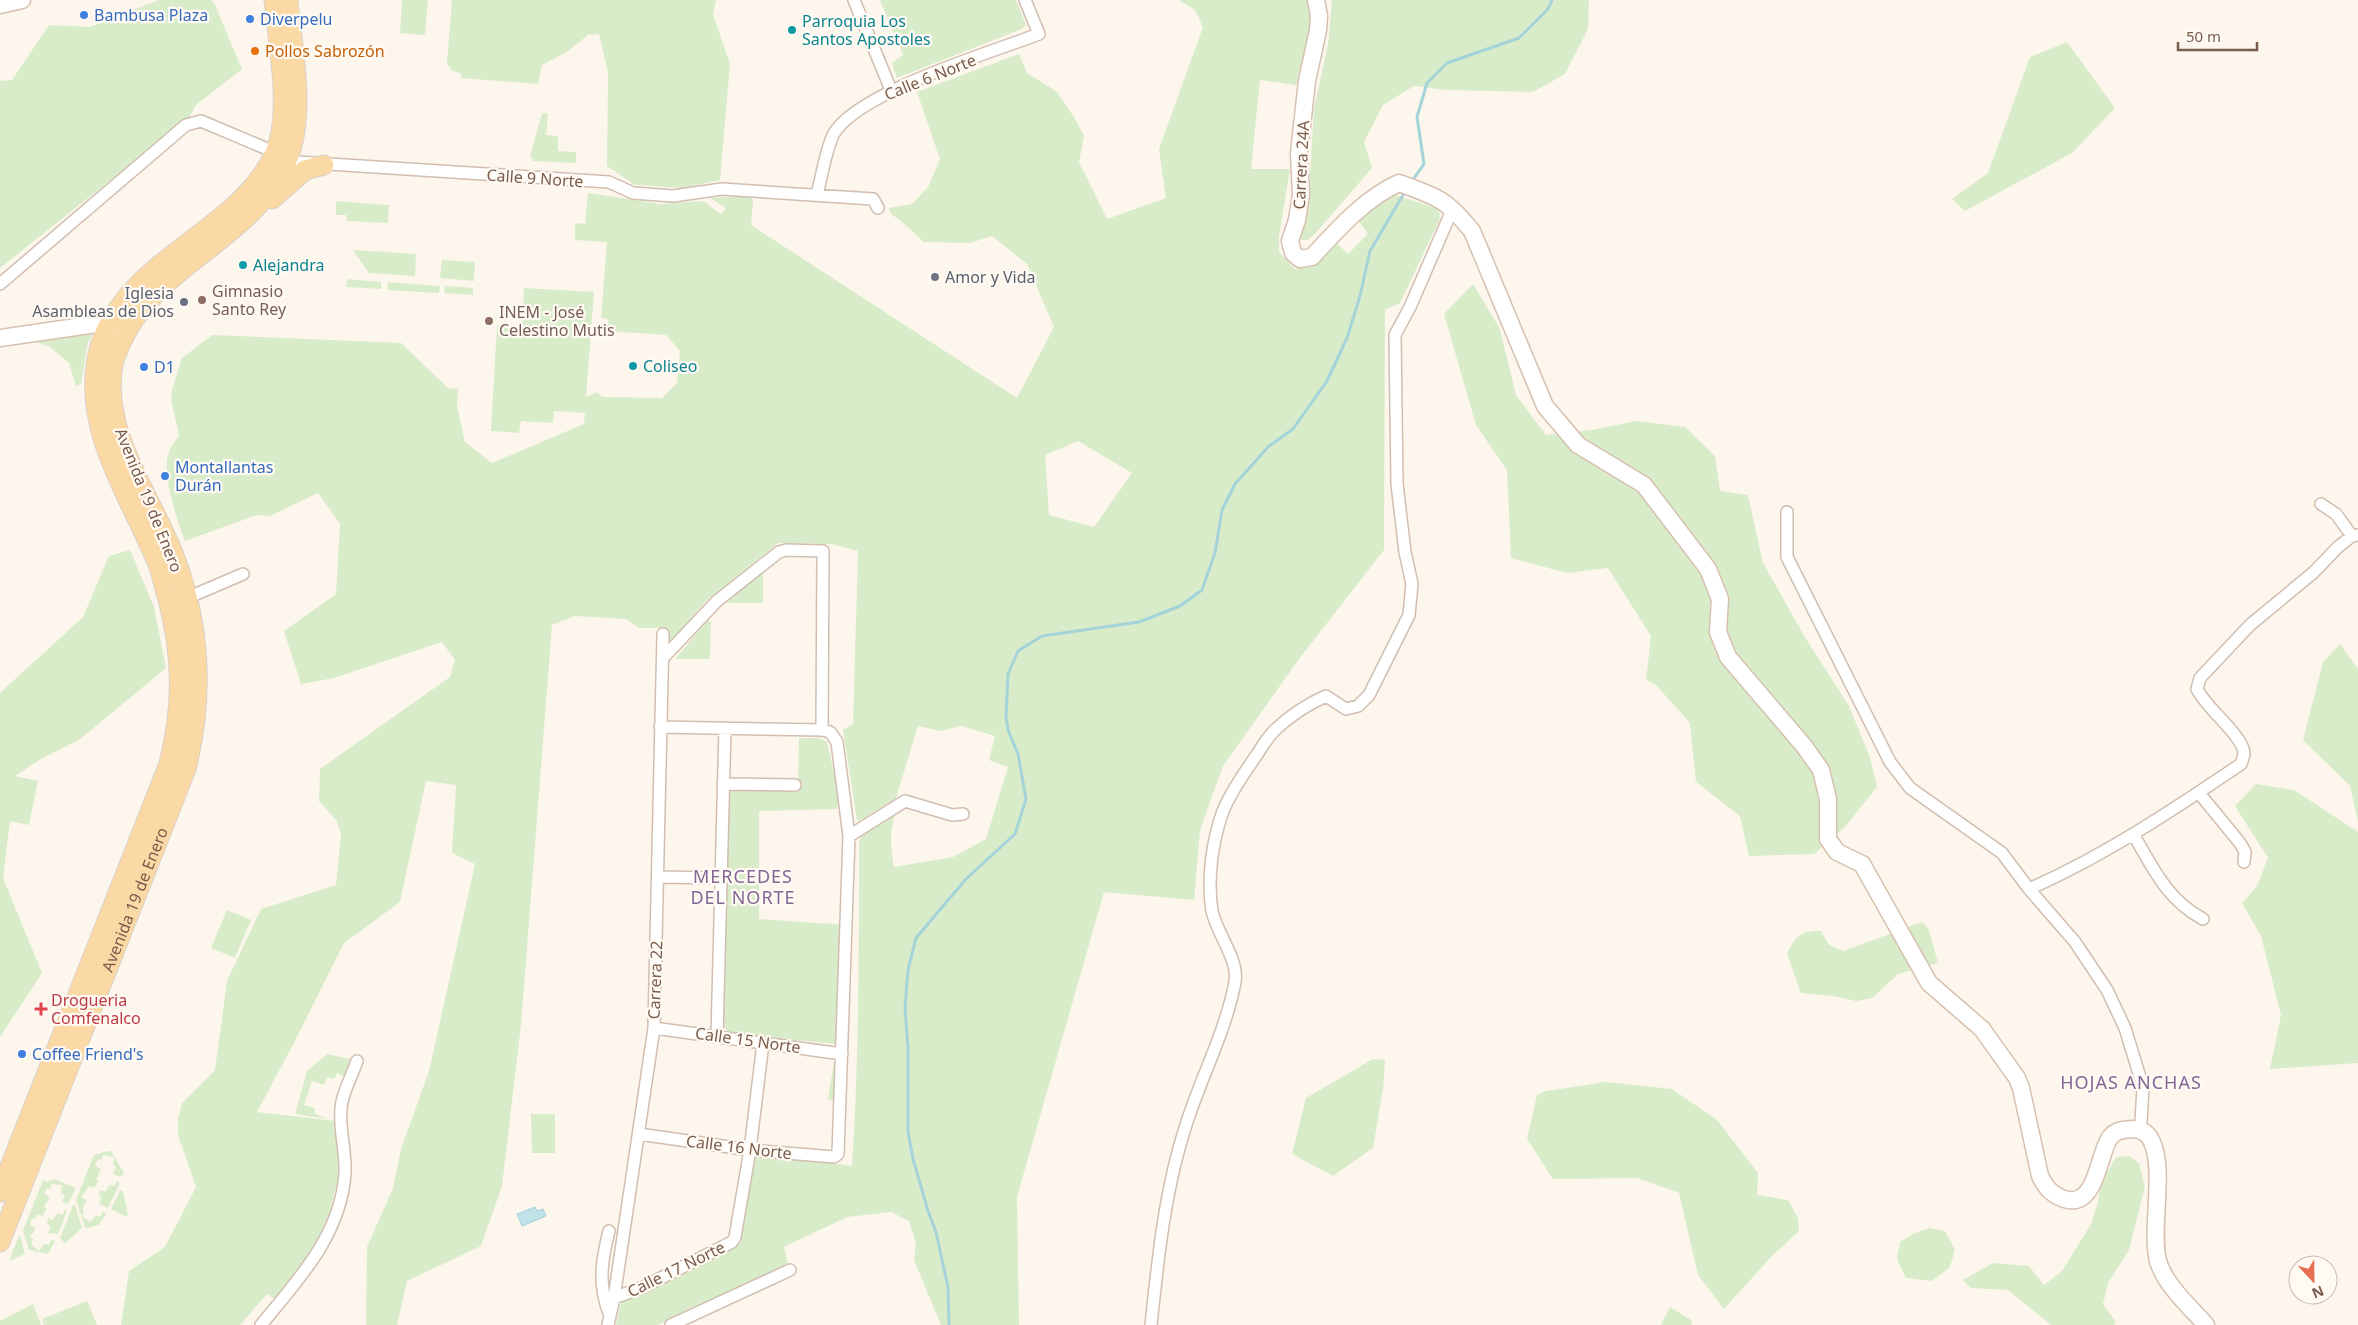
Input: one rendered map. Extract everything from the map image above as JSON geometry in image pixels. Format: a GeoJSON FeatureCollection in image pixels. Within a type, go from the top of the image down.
{"type":"FeatureCollection","features":[{"type":"Feature","properties":{"kind":"main road","name":"Avenida 19 de Enero"},"geometry":{"type":"LineString","coordinates":[[0,1242],[186,769],[198,706],[199,667],[187,598],[175,558],[118,430],[112,388],[113,368],[115,352],[138,314],[168,281],[251,214],[272,185],[281,156],[279,137],[283,88],[274,0]]}},
{"type":"Feature","properties":{"kind":"main road","name":"Avenida 19 de Enero"},"geometry":{"type":"LineString","coordinates":[[0,1192],[169,764],[180,705],[181,668],[176,630],[158,564],[100,435],[93,388],[100,342],[110,322],[125,300],[156,267],[224,214],[253,187],[281,156],[293,139],[297,106],[288,0]]}},
{"type":"Feature","properties":{"kind":"main road"},"geometry":{"type":"LineString","coordinates":[[251,214],[274,198],[305,170],[324,165]]}},
{"type":"Feature","properties":{"kind":"street"},"geometry":{"type":"LineString","coordinates":[[0,5],[22,0]]}},
{"type":"Feature","properties":{"kind":"street"},"geometry":{"type":"LineString","coordinates":[[854,0],[891,90]]}},
{"type":"Feature","properties":{"kind":"street","name":"Calle 6 Norte"},"geometry":{"type":"LineString","coordinates":[[817,194],[834,135],[849,117],[891,90],[1039,34],[1025,0]]}},
{"type":"Feature","properties":{"kind":"street","name":"Carrera 24A"},"geometry":{"type":"LineString","coordinates":[[1316,0],[1319,16],[1318,30],[1307,81],[1299,153],[1300,194],[1297,220],[1290,241],[1293,253],[1300,259],[1312,257],[1376,196],[1399,183],[1437,196],[1453,208]]}},
{"type":"Feature","properties":{"kind":"street","name":"Calle 9 Norte"},"geometry":{"type":"LineString","coordinates":[[0,284],[186,126],[193,122],[201,121],[298,162],[609,182],[632,193],[674,196],[722,189],[817,194],[873,199],[878,208]]}},
{"type":"Feature","properties":{"kind":"street"},"geometry":{"type":"LineString","coordinates":[[1151,1325],[1158,1252],[1176,1163],[1186,1126],[1230,1003],[1236,979],[1235,965],[1213,914],[1210,899],[1210,877],[1214,845],[1223,811],[1242,776],[1274,730],[1309,703],[1326,696],[1346,708],[1358,706],[1369,695],[1409,615],[1412,584],[1405,552],[1397,484],[1394,335],[1410,307],[1453,208],[1472,231],[1545,406],[1578,445],[1644,485],[1708,569],[1720,599],[1718,632],[1728,657],[1804,746],[1821,770],[1828,799],[1828,839],[1837,852],[1862,864],[1929,983],[1982,1029],[2017,1078],[2021,1088],[2040,1176],[2047,1189],[2057,1196],[2069,1200],[2081,1197],[2090,1190],[2110,1137],[2119,1130],[2138,1129],[2147,1134],[2156,1156],[2158,1261],[2167,1279],[2206,1325]]}},
{"type":"Feature","properties":{"kind":"street"},"geometry":{"type":"LineString","coordinates":[[0,338],[110,322],[127,331]]}},
{"type":"Feature","properties":{"kind":"street"},"geometry":{"type":"LineString","coordinates":[[2029,889],[2055,878],[2131,836],[2241,764],[2244,754],[2241,743],[2202,699],[2197,689],[2200,678],[2250,625],[2355,535],[2336,514],[2321,504]]}},
{"type":"Feature","properties":{"kind":"street"},"geometry":{"type":"LineString","coordinates":[[1787,512],[1787,557],[1890,762],[1910,788],[2002,853],[2029,889],[2075,942],[2107,990],[2125,1028],[2143,1087],[2142,1122],[2138,1129]]}},
{"type":"Feature","properties":{"kind":"street"},"geometry":{"type":"LineString","coordinates":[[663,658],[717,601],[779,552],[786,550],[823,551],[822,730]]}},
{"type":"Feature","properties":{"kind":"street"},"geometry":{"type":"LineString","coordinates":[[187,598],[243,574]]}},
{"type":"Feature","properties":{"kind":"street","name":"Carrera 22"},"geometry":{"type":"LineString","coordinates":[[609,1320],[614,1298],[654,1028],[663,634]]}},
{"type":"Feature","properties":{"kind":"street"},"geometry":{"type":"LineString","coordinates":[[660,727],[822,730],[830,732],[837,742],[849,836],[842,1054]]}},
{"type":"Feature","properties":{"kind":"street"},"geometry":{"type":"LineString","coordinates":[[718,1036],[725,728]]}},
{"type":"Feature","properties":{"kind":"street"},"geometry":{"type":"LineString","coordinates":[[723,784],[795,785]]}},
{"type":"Feature","properties":{"kind":"street"},"geometry":{"type":"LineString","coordinates":[[2198,792],[2240,843],[2245,852],[2244,862]]}},
{"type":"Feature","properties":{"kind":"street"},"geometry":{"type":"LineString","coordinates":[[849,836],[905,801],[952,815],[963,814]]}},
{"type":"Feature","properties":{"kind":"street"},"geometry":{"type":"LineString","coordinates":[[2131,836],[2136,840],[2177,902],[2204,919]]}},
{"type":"Feature","properties":{"kind":"street"},"geometry":{"type":"LineString","coordinates":[[658,877],[721,878]]}},
{"type":"Feature","properties":{"kind":"street","name":"Calle 15 Norte"},"geometry":{"type":"LineString","coordinates":[[654,1028],[842,1054]]}},
{"type":"Feature","properties":{"kind":"street"},"geometry":{"type":"LineString","coordinates":[[750,1150],[763,1043]]}},
{"type":"Feature","properties":{"kind":"street","name":"Calle 16 Norte"},"geometry":{"type":"LineString","coordinates":[[639,1134],[750,1150],[834,1157],[838,1154],[842,1054]]}},
{"type":"Feature","properties":{"kind":"street"},"geometry":{"type":"LineString","coordinates":[[261,1325],[312,1262],[328,1235],[345,1174],[341,1106],[357,1061]]}},
{"type":"Feature","properties":{"kind":"street","name":"Calle 17 Norte"},"geometry":{"type":"LineString","coordinates":[[614,1298],[728,1245],[734,1237],[750,1150]]}},
{"type":"Feature","properties":{"kind":"street"},"geometry":{"type":"LineString","coordinates":[[609,1231],[602,1261],[601,1283],[609,1320]]}},
{"type":"Feature","properties":{"kind":"street"},"geometry":{"type":"LineString","coordinates":[[671,1325],[790,1270]]}},
{"type":"Feature","properties":{"kind":"green space"},"geometry":{"type":"Polygon","coordinates":[[[159,0],[211,0],[214,3],[242,69],[196,105],[189,118],[0,268],[0,81],[12,80],[49,25],[90,27],[159,0]]]}},
{"type":"Feature","properties":{"kind":"green space"},"geometry":{"type":"Polygon","coordinates":[[[402,0],[428,0],[425,35],[400,33],[402,0]]]}},
{"type":"Feature","properties":{"kind":"green space"},"geometry":{"type":"Polygon","coordinates":[[[452,0],[716,0],[713,14],[730,64],[720,180],[683,188],[635,185],[607,166],[608,73],[599,34],[588,35],[567,52],[542,65],[538,84],[461,78],[461,73],[452,71],[447,63],[452,0]]]}},
{"type":"Feature","properties":{"kind":"green space"},"geometry":{"type":"Polygon","coordinates":[[[880,0],[1016,0],[1026,25],[1022,29],[897,78],[892,63],[903,55],[880,0]]]}},
{"type":"Feature","properties":{"kind":"green space"},"geometry":{"type":"Polygon","coordinates":[[[1179,0],[1307,0],[1309,3],[1311,25],[1296,85],[1260,80],[1251,169],[1290,169],[1279,237],[1279,252],[1295,269],[1312,264],[1335,241],[1348,254],[1368,234],[1357,219],[1392,194],[1439,209],[1440,219],[1400,303],[1385,310],[1384,550],[1299,659],[1223,766],[1200,830],[1194,900],[1104,892],[1017,1197],[1019,1325],[941,1325],[914,1260],[916,1243],[909,1221],[891,1212],[847,1217],[784,1247],[788,1264],[658,1325],[616,1325],[621,1302],[740,1244],[754,1155],[758,1153],[852,1166],[859,964],[859,843],[861,837],[892,813],[895,816],[891,842],[894,867],[953,857],[986,839],[1008,767],[989,760],[995,736],[961,726],[941,731],[918,726],[896,798],[859,821],[857,820],[843,730],[853,724],[858,551],[832,544],[778,543],[705,602],[669,644],[670,634],[663,628],[639,628],[626,619],[575,616],[552,625],[521,1025],[502,1186],[481,1246],[407,1281],[397,1325],[366,1325],[367,1247],[393,1188],[401,1149],[429,1071],[475,864],[452,853],[456,785],[426,781],[400,902],[344,943],[257,1112],[336,1121],[339,1175],[329,1214],[310,1254],[274,1299],[267,1294],[240,1325],[121,1325],[129,1271],[165,1247],[196,1187],[178,1135],[178,1119],[182,1103],[215,1070],[227,981],[261,909],[336,885],[341,835],[337,821],[319,801],[320,769],[450,677],[455,660],[442,642],[334,678],[301,684],[284,631],[336,594],[340,524],[318,493],[270,516],[257,515],[185,541],[174,509],[167,472],[169,452],[179,435],[171,400],[172,390],[182,358],[212,335],[401,343],[448,388],[458,389],[457,406],[465,442],[492,463],[584,424],[585,413],[554,411],[553,423],[521,421],[519,433],[491,431],[497,325],[522,327],[524,288],[594,292],[586,397],[597,392],[602,397],[662,398],[677,383],[680,351],[666,335],[609,331],[608,319],[601,318],[607,242],[575,240],[575,223],[585,224],[588,193],[661,204],[703,201],[721,214],[726,208],[710,198],[749,196],[753,200],[751,225],[1017,398],[1054,327],[1027,264],[992,236],[970,243],[924,242],[891,214],[889,208],[912,204],[928,187],[940,159],[917,92],[1019,54],[1027,73],[1056,91],[1074,117],[1084,136],[1079,162],[1107,219],[1166,198],[1159,149],[1203,27],[1195,10],[1179,0]],[[1078,441],[1045,455],[1049,515],[1094,527],[1132,473],[1078,441]]]}},
{"type":"Feature","properties":{"kind":"green space"},"geometry":{"type":"Polygon","coordinates":[[[1332,0],[1589,0],[1588,29],[1565,74],[1533,92],[1446,90],[1414,86],[1383,105],[1364,142],[1372,168],[1314,235],[1308,240],[1302,240],[1300,237],[1308,209],[1314,109],[1328,44],[1332,0]]]}},
{"type":"Feature","properties":{"kind":"green space"},"geometry":{"type":"Polygon","coordinates":[[[2067,42],[2115,108],[2072,153],[1965,211],[1952,199],[1988,173],[2030,57],[2067,42]]]}},
{"type":"Feature","properties":{"kind":"green space"},"geometry":{"type":"Polygon","coordinates":[[[542,113],[548,114],[546,135],[558,136],[558,151],[576,152],[576,163],[533,161],[530,156],[542,113]]]}},
{"type":"Feature","properties":{"kind":"green space"},"geometry":{"type":"Polygon","coordinates":[[[336,201],[389,205],[388,223],[347,221],[346,215],[336,215],[336,201]]]}},
{"type":"Feature","properties":{"kind":"green space"},"geometry":{"type":"Polygon","coordinates":[[[353,250],[416,254],[415,276],[369,273],[353,250]]]}},
{"type":"Feature","properties":{"kind":"green space"},"geometry":{"type":"Polygon","coordinates":[[[442,260],[475,262],[474,281],[440,278],[442,260]]]}},
{"type":"Feature","properties":{"kind":"green space"},"geometry":{"type":"Polygon","coordinates":[[[347,279],[381,282],[381,289],[346,287],[347,279]]]}},
{"type":"Feature","properties":{"kind":"green space"},"geometry":{"type":"Polygon","coordinates":[[[388,282],[440,286],[439,293],[387,290],[388,282]]]}},
{"type":"Feature","properties":{"kind":"green space"},"geometry":{"type":"Polygon","coordinates":[[[1473,284],[1500,329],[1516,395],[1546,435],[1592,430],[1636,421],[1685,427],[1715,456],[1720,491],[1748,495],[1763,563],[1806,639],[1849,706],[1870,757],[1877,787],[1845,827],[1814,854],[1749,856],[1740,816],[1696,782],[1690,723],[1656,685],[1646,680],[1651,636],[1608,568],[1567,573],[1511,558],[1507,470],[1476,425],[1444,314],[1473,284]]]}},
{"type":"Feature","properties":{"kind":"green space"},"geometry":{"type":"Polygon","coordinates":[[[445,286],[473,288],[473,295],[444,293],[445,286]]]}},
{"type":"Feature","properties":{"kind":"green space"},"geometry":{"type":"Polygon","coordinates":[[[89,333],[92,336],[88,342],[81,384],[76,386],[69,363],[50,347],[27,339],[89,333]]]}},
{"type":"Feature","properties":{"kind":"green space"},"geometry":{"type":"Polygon","coordinates":[[[130,550],[154,607],[166,668],[79,740],[41,759],[15,776],[38,781],[29,825],[10,821],[3,878],[42,973],[0,1037],[0,693],[83,617],[109,556],[130,550]]]}},
{"type":"Feature","properties":{"kind":"green space"},"geometry":{"type":"Polygon","coordinates":[[[763,571],[763,603],[726,603],[763,571]]]}},
{"type":"Feature","properties":{"kind":"green space"},"geometry":{"type":"Polygon","coordinates":[[[708,620],[711,622],[710,659],[675,659],[708,620]]]}},
{"type":"Feature","properties":{"kind":"green space"},"geometry":{"type":"Polygon","coordinates":[[[2340,644],[2358,669],[2358,822],[2350,786],[2303,740],[2323,662],[2340,644]]]}},
{"type":"Feature","properties":{"kind":"green space"},"geometry":{"type":"Polygon","coordinates":[[[799,738],[819,738],[827,742],[840,799],[837,809],[759,811],[759,919],[848,925],[847,1038],[835,1044],[728,1033],[723,1024],[727,791],[734,789],[798,789],[799,738]]]}},
{"type":"Feature","properties":{"kind":"green space"},"geometry":{"type":"Polygon","coordinates":[[[2256,784],[2294,790],[2358,832],[2358,1063],[2270,1069],[2281,1015],[2261,936],[2242,903],[2257,886],[2268,858],[2235,806],[2256,784]]]}},
{"type":"Feature","properties":{"kind":"green space"},"geometry":{"type":"Polygon","coordinates":[[[227,910],[251,920],[235,958],[211,948],[227,910]]]}},
{"type":"Feature","properties":{"kind":"green space"},"geometry":{"type":"Polygon","coordinates":[[[1922,922],[1929,930],[1938,963],[1898,974],[1872,998],[1856,1001],[1833,996],[1801,993],[1787,954],[1796,939],[1804,933],[1821,931],[1829,945],[1843,951],[1922,922]]]}},
{"type":"Feature","properties":{"kind":"green space"},"geometry":{"type":"Polygon","coordinates":[[[327,1054],[350,1059],[346,1077],[337,1073],[334,1079],[327,1077],[324,1085],[312,1081],[304,1105],[315,1108],[314,1113],[328,1119],[295,1114],[307,1071],[327,1054]]]}},
{"type":"Feature","properties":{"kind":"green space"},"geometry":{"type":"Polygon","coordinates":[[[1373,1059],[1385,1060],[1383,1089],[1373,1148],[1333,1176],[1292,1154],[1306,1098],[1373,1059]]]}},
{"type":"Feature","properties":{"kind":"green space"},"geometry":{"type":"Polygon","coordinates":[[[834,1062],[846,1062],[837,1101],[828,1099],[834,1062]]]}},
{"type":"Feature","properties":{"kind":"green space"},"geometry":{"type":"Polygon","coordinates":[[[1606,1082],[1672,1089],[1717,1120],[1758,1173],[1757,1195],[1788,1200],[1798,1218],[1799,1231],[1771,1257],[1724,1309],[1698,1275],[1679,1193],[1637,1178],[1553,1179],[1527,1139],[1537,1095],[1546,1091],[1606,1082]]]}},
{"type":"Feature","properties":{"kind":"green space"},"geometry":{"type":"Polygon","coordinates":[[[531,1114],[555,1114],[555,1153],[532,1153],[531,1114]]]}},
{"type":"Feature","properties":{"kind":"green space"},"geometry":{"type":"Polygon","coordinates":[[[111,1151],[124,1173],[121,1177],[113,1174],[116,1167],[113,1165],[114,1157],[103,1155],[101,1160],[98,1159],[95,1166],[101,1169],[96,1179],[99,1180],[94,1188],[89,1186],[81,1197],[87,1200],[82,1209],[84,1211],[82,1216],[90,1222],[96,1215],[100,1217],[103,1211],[106,1214],[99,1225],[87,1228],[85,1227],[76,1200],[94,1155],[111,1151]]]}},
{"type":"Feature","properties":{"kind":"green space"},"geometry":{"type":"Polygon","coordinates":[[[2129,1156],[2139,1163],[2145,1187],[2129,1250],[2108,1283],[2103,1304],[2116,1322],[2114,1325],[2051,1325],[2008,1290],[1971,1288],[1963,1280],[1993,1263],[2029,1266],[2044,1285],[2062,1271],[2091,1224],[2098,1202],[2101,1183],[2116,1157],[2129,1156]]]}},
{"type":"Feature","properties":{"kind":"green space"},"geometry":{"type":"Polygon","coordinates":[[[54,1179],[76,1188],[68,1204],[62,1202],[65,1195],[61,1193],[62,1185],[52,1184],[50,1189],[47,1188],[44,1194],[50,1197],[44,1207],[47,1208],[42,1216],[37,1214],[35,1219],[32,1218],[30,1225],[36,1228],[30,1237],[33,1239],[31,1244],[39,1251],[44,1244],[49,1245],[51,1240],[55,1241],[48,1254],[29,1250],[23,1231],[43,1180],[48,1182],[54,1179]]]}},
{"type":"Feature","properties":{"kind":"green space"},"geometry":{"type":"Polygon","coordinates":[[[117,1181],[120,1183],[108,1208],[99,1204],[102,1198],[99,1196],[100,1190],[105,1192],[110,1185],[114,1186],[117,1181]]]}},
{"type":"Feature","properties":{"kind":"green space"},"geometry":{"type":"Polygon","coordinates":[[[120,1190],[123,1191],[128,1215],[125,1216],[111,1209],[120,1190]]]}},
{"type":"Feature","properties":{"kind":"green space"},"geometry":{"type":"Polygon","coordinates":[[[73,1205],[75,1205],[82,1228],[65,1243],[60,1238],[73,1205]]]}},
{"type":"Feature","properties":{"kind":"green space"},"geometry":{"type":"Polygon","coordinates":[[[65,1209],[67,1211],[58,1234],[48,1233],[51,1226],[47,1224],[48,1218],[53,1220],[58,1213],[63,1215],[65,1209]]]}},
{"type":"Feature","properties":{"kind":"green space"},"geometry":{"type":"Polygon","coordinates":[[[1929,1228],[1945,1231],[1955,1250],[1950,1267],[1932,1281],[1906,1278],[1897,1259],[1900,1242],[1913,1234],[1929,1228]]]}},
{"type":"Feature","properties":{"kind":"green space"},"geometry":{"type":"Polygon","coordinates":[[[19,1236],[25,1254],[9,1261],[19,1236]]]}},
{"type":"Feature","properties":{"kind":"green space"},"geometry":{"type":"Polygon","coordinates":[[[87,1301],[97,1325],[44,1325],[42,1319],[87,1301]]]}},
{"type":"Feature","properties":{"kind":"green space"},"geometry":{"type":"Polygon","coordinates":[[[33,1304],[41,1325],[0,1325],[0,1321],[33,1304]]]}},
{"type":"Feature","properties":{"kind":"green space"},"geometry":{"type":"Polygon","coordinates":[[[1670,1307],[1691,1320],[1692,1325],[1661,1325],[1670,1307]]]}},
{"type":"Feature","properties":{"kind":"water"},"geometry":{"type":"Polygon","coordinates":[[[535,1207],[537,1211],[543,1209],[546,1216],[522,1226],[517,1214],[535,1207]]]}},
{"type":"Feature","properties":{"kind":"waterway"},"geometry":{"type":"LineString","coordinates":[[1412,181],[1424,164],[1417,117],[1427,83],[1447,63],[1519,38],[1548,9],[1552,0]]}},
{"type":"Feature","properties":{"kind":"waterway"},"geometry":{"type":"LineString","coordinates":[[949,1325],[948,1287],[936,1232],[913,1159],[908,1132],[908,1048],[905,1008],[908,970],[916,938],[966,879],[1015,834],[1026,799],[1018,754],[1008,730],[1006,717],[1008,674],[1018,651],[1042,636],[1139,622],[1180,606],[1202,590],[1215,553],[1222,510],[1235,484],[1269,446],[1293,429],[1327,381],[1347,338],[1360,296],[1370,251],[1406,190]]}},
{"type":"Feature","properties":{"kind":"place","name":"Bambusa Plaza"},"geometry":{"type":"Point","coordinates":[84,15]}},
{"type":"Feature","properties":{"kind":"place","name":"Diverpelu"},"geometry":{"type":"Point","coordinates":[250,19]}},
{"type":"Feature","properties":{"kind":"place","name":"Parroquia Los Santos Apostoles"},"geometry":{"type":"Point","coordinates":[792,30]}},
{"type":"Feature","properties":{"kind":"place","name":"Pollos Sabrozón"},"geometry":{"type":"Point","coordinates":[255,51]}},
{"type":"Feature","properties":{"kind":"place","name":"Alejandra"},"geometry":{"type":"Point","coordinates":[243,265]}},
{"type":"Feature","properties":{"kind":"place","name":"Amor y Vida"},"geometry":{"type":"Point","coordinates":[935,277]}},
{"type":"Feature","properties":{"kind":"place","name":"Gimnasio Santo Rey"},"geometry":{"type":"Point","coordinates":[202,300]}},
{"type":"Feature","properties":{"kind":"place","name":"Iglesia Asambleas de Dios"},"geometry":{"type":"Point","coordinates":[184,302]}},
{"type":"Feature","properties":{"kind":"place","name":"INEM - José Celestino Mutis"},"geometry":{"type":"Point","coordinates":[489,321]}},
{"type":"Feature","properties":{"kind":"place","name":"Coliseo"},"geometry":{"type":"Point","coordinates":[633,366]}},
{"type":"Feature","properties":{"kind":"place","name":"D1"},"geometry":{"type":"Point","coordinates":[144,367]}},
{"type":"Feature","properties":{"kind":"place","name":"Montallantas Durán"},"geometry":{"type":"Point","coordinates":[165,476]}},
{"type":"Feature","properties":{"kind":"place","name":"Drogueria Comfenalco"},"geometry":{"type":"Point","coordinates":[41,1009]}},
{"type":"Feature","properties":{"kind":"place","name":"Coffee Friend's"},"geometry":{"type":"Point","coordinates":[22,1054]}},
{"type":"Feature","properties":{"kind":"district","name":"MERCEDES DEL NORTE"},"geometry":{"type":"Point","coordinates":[743,888]}},
{"type":"Feature","properties":{"kind":"district","name":"HOJAS ANCHAS"},"geometry":{"type":"Point","coordinates":[2131,1083]}}]}
